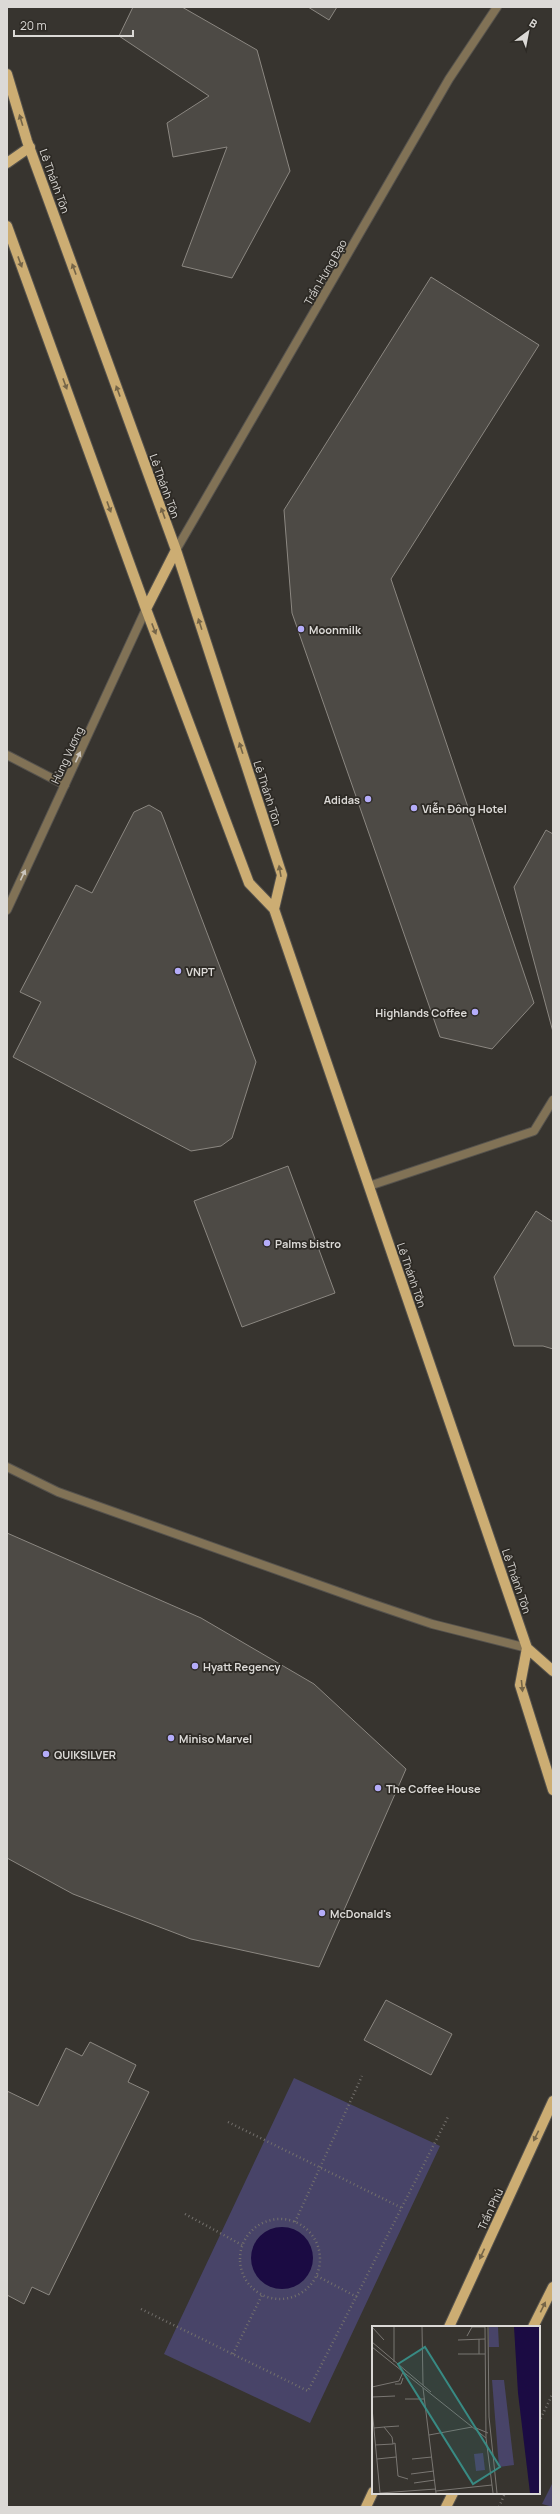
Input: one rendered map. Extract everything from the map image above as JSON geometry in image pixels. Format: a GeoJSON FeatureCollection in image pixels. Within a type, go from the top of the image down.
{"type":"FeatureCollection","features":[{"type":"Feature","properties":{"kind":"main road","name":"Lê Thánh Tôn"},"geometry":{"type":"LineString","coordinates":[[7,74],[30,147],[176,550],[282,875],[274,909]]}},
{"type":"Feature","properties":{"kind":"main road"},"geometry":{"type":"LineString","coordinates":[[7,163],[30,147]]}},
{"type":"Feature","properties":{"kind":"main road","name":"Lê Thánh Tôn"},"geometry":{"type":"LineString","coordinates":[[7,226],[146,609],[249,883],[274,909],[527,1648],[520,1685],[553,1790]]}},
{"type":"Feature","properties":{"kind":"main road"},"geometry":{"type":"LineString","coordinates":[[146,609],[176,550]]}},
{"type":"Feature","properties":{"kind":"main road","name":"Lê Thánh Tôn"},"geometry":{"type":"LineString","coordinates":[[527,1648],[553,1671]]}},
{"type":"Feature","properties":{"kind":"main road","name":"Trần Phú"},"geometry":{"type":"LineString","coordinates":[[449,2326],[553,2101]]}},
{"type":"Feature","properties":{"kind":"main road"},"geometry":{"type":"LineString","coordinates":[[534,2326],[553,2287]]}},
{"type":"Feature","properties":{"kind":"main road"},"geometry":{"type":"LineString","coordinates":[[366,2507],[372,2494]]}},
{"type":"Feature","properties":{"kind":"main road"},"geometry":{"type":"LineString","coordinates":[[446,2507],[452,2494]]}},
{"type":"Feature","properties":{"kind":"street","name":"Trần Hưng Đạo"},"geometry":{"type":"LineString","coordinates":[[176,550],[450,79],[497,7]]}},
{"type":"Feature","properties":{"kind":"street","name":"Hùng Vương"},"geometry":{"type":"LineString","coordinates":[[7,910],[146,609]]}},
{"type":"Feature","properties":{"kind":"street"},"geometry":{"type":"LineString","coordinates":[[7,755],[65,785]]}},
{"type":"Feature","properties":{"kind":"street"},"geometry":{"type":"LineString","coordinates":[[369,1186],[534,1131],[553,1100]]}},
{"type":"Feature","properties":{"kind":"street"},"geometry":{"type":"LineString","coordinates":[[7,1467],[58,1492],[352,1597],[432,1624],[527,1648]]}},
{"type":"Feature","properties":{"kind":"path"},"geometry":{"type":"LineString","coordinates":[[295,2222],[362,2076]]}},
{"type":"Feature","properties":{"kind":"path"},"geometry":{"type":"LineString","coordinates":[[141,2309],[308,2391],[449,2115]]}},
{"type":"Feature","properties":{"kind":"path"},"geometry":{"type":"LineString","coordinates":[[228,2122],[402,2208]]}},
{"type":"Feature","properties":{"kind":"path"},"geometry":{"type":"LineString","coordinates":[[186,2214],[242,2245]]}},
{"type":"Feature","properties":{"kind":"path"},"geometry":{"type":"LineString","coordinates":[[282,2219],[295,2222],[307,2228],[316,2242],[320,2254],[317,2276],[309,2288],[295,2297],[282,2299],[262,2295],[251,2286],[243,2274],[240,2258],[242,2245],[254,2228],[266,2221],[282,2219]]}},
{"type":"Feature","properties":{"kind":"path"},"geometry":{"type":"LineString","coordinates":[[317,2276],[356,2296]]}},
{"type":"Feature","properties":{"kind":"path"},"geometry":{"type":"LineString","coordinates":[[233,2354],[262,2295]]}},
{"type":"Feature","properties":{"kind":"path"},"geometry":{"type":"LineString","coordinates":[[540,2420],[553,2393]]}},
{"type":"Feature","properties":{"kind":"path"},"geometry":{"type":"LineString","coordinates":[[499,2507],[505,2494]]}},
{"type":"Feature","properties":{"kind":"shaded area"},"geometry":{"type":"Polygon","coordinates":[[[294,2078],[440,2146],[310,2423],[164,2354],[294,2078]]]}},
{"type":"Feature","properties":{"kind":"shaded area"},"geometry":{"type":"Polygon","coordinates":[[[276,2227],[288,2227],[304,2236],[311,2246],[313,2258],[311,2270],[304,2280],[288,2289],[276,2289],[265,2284],[256,2275],[251,2264],[251,2252],[256,2241],[265,2232],[276,2227]]]}},
{"type":"Feature","properties":{"kind":"shaded area"},"geometry":{"type":"Polygon","coordinates":[[[553,2482],[553,2507],[542,2504],[553,2482]]]}},
{"type":"Feature","properties":{"kind":"building"},"geometry":{"type":"Polygon","coordinates":[[[133,7],[182,7],[257,50],[290,171],[232,278],[182,266],[227,147],[173,157],[167,123],[209,96],[119,36],[133,7]]]}},
{"type":"Feature","properties":{"kind":"building"},"geometry":{"type":"Polygon","coordinates":[[[308,7],[337,7],[329,20],[308,7]]]}},
{"type":"Feature","properties":{"kind":"building","name":"Viễn Đông Hotel"},"geometry":{"type":"Polygon","coordinates":[[[431,277],[539,345],[391,579],[534,1003],[492,1049],[440,1037],[292,613],[284,510],[431,277]]]}},
{"type":"Feature","properties":{"kind":"building"},"geometry":{"type":"Polygon","coordinates":[[[149,805],[161,812],[256,1062],[232,1138],[221,1146],[191,1151],[13,1057],[41,1002],[20,992],[76,885],[92,893],[134,812],[149,805]]]}},
{"type":"Feature","properties":{"kind":"building"},"geometry":{"type":"Polygon","coordinates":[[[546,830],[553,834],[553,1032],[514,887],[546,830]]]}},
{"type":"Feature","properties":{"kind":"building"},"geometry":{"type":"Polygon","coordinates":[[[288,1166],[335,1293],[242,1327],[194,1201],[288,1166]]]}},
{"type":"Feature","properties":{"kind":"building"},"geometry":{"type":"Polygon","coordinates":[[[536,1211],[553,1222],[553,1349],[543,1346],[514,1346],[494,1277],[536,1211]]]}},
{"type":"Feature","properties":{"kind":"building"},"geometry":{"type":"Polygon","coordinates":[[[7,1533],[201,1618],[314,1684],[406,1769],[319,1967],[191,1939],[73,1894],[7,1858],[7,1533]]]}},
{"type":"Feature","properties":{"kind":"building"},"geometry":{"type":"Polygon","coordinates":[[[386,2000],[452,2034],[431,2075],[364,2040],[386,2000]]]}},
{"type":"Feature","properties":{"kind":"building"},"geometry":{"type":"Polygon","coordinates":[[[90,2042],[136,2065],[128,2082],[149,2092],[49,2295],[32,2287],[24,2304],[7,2295],[7,2091],[38,2106],[66,2048],[82,2056],[90,2042]]]}},
{"type":"Feature","properties":{"kind":"place","name":"Moonmilk"},"geometry":{"type":"Point","coordinates":[301,629]}},
{"type":"Feature","properties":{"kind":"place","name":"Adidas"},"geometry":{"type":"Point","coordinates":[368,799]}},
{"type":"Feature","properties":{"kind":"place","name":"Viễn Đông Hotel"},"geometry":{"type":"Point","coordinates":[414,808]}},
{"type":"Feature","properties":{"kind":"place","name":"VNPT"},"geometry":{"type":"Point","coordinates":[178,971]}},
{"type":"Feature","properties":{"kind":"place","name":"Highlands Coffee"},"geometry":{"type":"Point","coordinates":[475,1012]}},
{"type":"Feature","properties":{"kind":"place","name":"Palms bistro"},"geometry":{"type":"Point","coordinates":[267,1243]}},
{"type":"Feature","properties":{"kind":"place","name":"Hyatt Regency"},"geometry":{"type":"Point","coordinates":[195,1666]}},
{"type":"Feature","properties":{"kind":"place","name":"Miniso Marvel"},"geometry":{"type":"Point","coordinates":[171,1738]}},
{"type":"Feature","properties":{"kind":"place","name":"QUIKSILVER"},"geometry":{"type":"Point","coordinates":[46,1754]}},
{"type":"Feature","properties":{"kind":"place","name":"The Coffee House"},"geometry":{"type":"Point","coordinates":[378,1788]}},
{"type":"Feature","properties":{"kind":"place","name":"McDonald's"},"geometry":{"type":"Point","coordinates":[322,1913]}}]}
